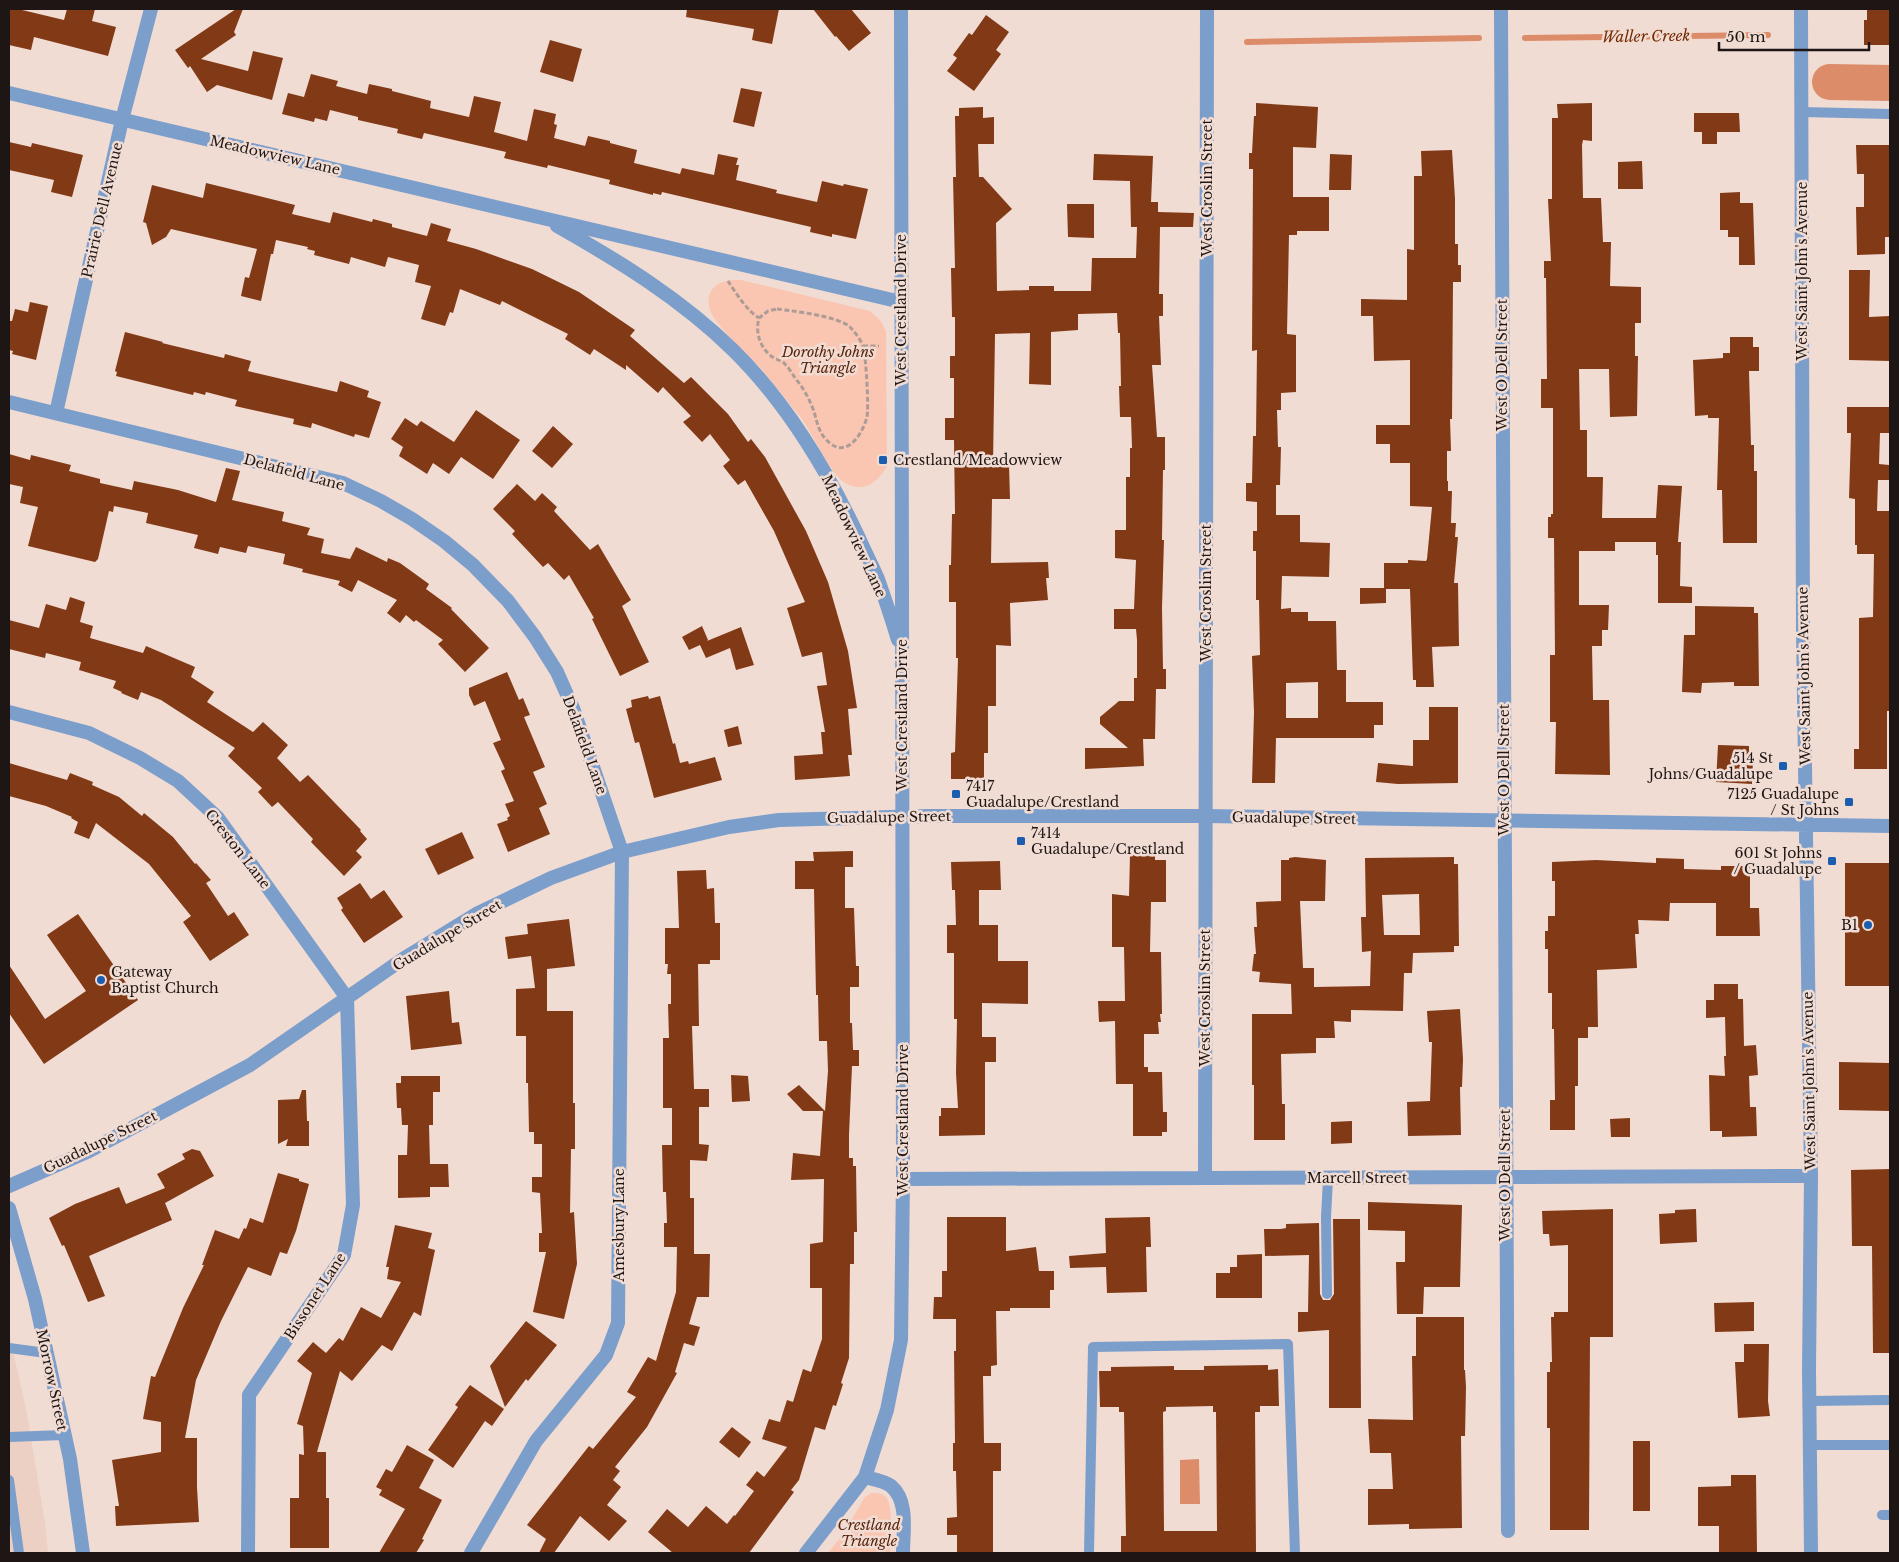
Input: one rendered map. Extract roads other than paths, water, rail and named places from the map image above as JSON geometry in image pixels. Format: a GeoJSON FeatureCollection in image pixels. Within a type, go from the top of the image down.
{"type":"FeatureCollection","features":[{"type":"Feature","properties":{"kind":"street","name":"Prairie Dell Avenue"},"geometry":{"type":"LineString","coordinates":[[56,413],[122,120],[151,9]]}},
{"type":"Feature","properties":{"kind":"street","name":"West Crestland Drive"},"geometry":{"type":"LineString","coordinates":[[806,1553],[865,1477],[887,1410],[900,1340],[903,1178],[901,9]]}},
{"type":"Feature","properties":{"kind":"street","name":"West Croslin Street"},"geometry":{"type":"LineString","coordinates":[[1205,1178],[1207,9]]}},
{"type":"Feature","properties":{"kind":"street","name":"West O Dell Street"},"geometry":{"type":"LineString","coordinates":[[1501,9],[1508,1531]]}},
{"type":"Feature","properties":{"kind":"street","name":"West Saint John's Avenue"},"geometry":{"type":"LineString","coordinates":[[1801,9],[1803,629],[1811,1176],[1809,1401],[1811,1553]]}},
{"type":"Feature","properties":{"kind":"street","name":"Meadowview Lane"},"geometry":{"type":"LineString","coordinates":[[9,93],[901,302]]}},
{"type":"Feature","properties":{"kind":"street","name":"Meadowview Lane"},"geometry":{"type":"LineString","coordinates":[[542,218],[617,260],[672,298],[733,350],[779,402],[820,465],[846,510],[878,578],[902,653]]}},
{"type":"Feature","properties":{"kind":"street","name":"Delafield Lane"},"geometry":{"type":"LineString","coordinates":[[9,402],[343,483],[381,501],[444,541],[473,565],[508,601],[535,637],[557,672],[573,708],[622,852]]}},
{"type":"Feature","properties":{"kind":"street","name":"Creston Lane"},"geometry":{"type":"LineString","coordinates":[[9,712],[89,733],[140,758],[178,781],[218,818],[347,998]]}},
{"type":"Feature","properties":{"kind":"street","name":"Guadalupe Street"},"geometry":{"type":"LineString","coordinates":[[9,1186],[89,1150],[250,1065],[403,959],[478,913],[551,878],[622,852],[729,826],[779,820],[902,816],[1205,816],[1890,826]]}},
{"type":"Feature","properties":{"kind":"street","name":"Amesbury Lane"},"geometry":{"type":"LineString","coordinates":[[471,1553],[536,1441],[606,1355],[618,1323],[622,852]]}},
{"type":"Feature","properties":{"kind":"street","name":"Bissonet Lane"},"geometry":{"type":"LineString","coordinates":[[248,1553],[249,1395],[344,1255],[353,1205],[347,998]]}},
{"type":"Feature","properties":{"kind":"street","name":"Marcell Street"},"geometry":{"type":"LineString","coordinates":[[903,1178],[1328,1179],[1811,1176]]}},
{"type":"Feature","properties":{"kind":"street","name":"Morrow Street"},"geometry":{"type":"LineString","coordinates":[[9,1208],[35,1299],[70,1460],[83,1553]]}},
{"type":"Feature","properties":{"kind":"street"},"geometry":{"type":"LineString","coordinates":[[865,1477],[890,1484],[899,1496],[902,1504],[903,1553]]}},
{"type":"Feature","properties":{"kind":"lane"},"geometry":{"type":"LineString","coordinates":[[1802,112],[1890,114]]}},
{"type":"Feature","properties":{"kind":"lane"},"geometry":{"type":"LineString","coordinates":[[1327,1294],[1326,1217],[1328,1179]]}},
{"type":"Feature","properties":{"kind":"lane"},"geometry":{"type":"LineString","coordinates":[[1089,1553],[1093,1347],[1288,1344],[1294,1553]]}},
{"type":"Feature","properties":{"kind":"lane"},"geometry":{"type":"LineString","coordinates":[[9,1348],[46,1353]]}},
{"type":"Feature","properties":{"kind":"lane"},"geometry":{"type":"LineString","coordinates":[[1809,1401],[1890,1400]]}},
{"type":"Feature","properties":{"kind":"lane"},"geometry":{"type":"LineString","coordinates":[[9,1437],[64,1435]]}},
{"type":"Feature","properties":{"kind":"lane"},"geometry":{"type":"LineString","coordinates":[[1810,1445],[1890,1445]]}},
{"type":"Feature","properties":{"kind":"lane"},"geometry":{"type":"LineString","coordinates":[[9,1480],[19,1553]]}},
{"type":"Feature","properties":{"kind":"waterway","name":"Waller Creek"},"geometry":{"type":"LineString","coordinates":[[1525,38],[1768,35]]}},
{"type":"Feature","properties":{"kind":"waterway","name":"Waller Creek"},"geometry":{"type":"LineString","coordinates":[[1247,42],[1479,38]]}},
{"type":"Feature","properties":{"kind":"waterway","name":"Waller Creek"},"geometry":{"type":"LineString","coordinates":[[1830,82],[1890,83]]}},
{"type":"Feature","properties":{"kind":"place","name":"Crestland/Meadowview"},"geometry":{"type":"Point","coordinates":[883,460]}},
{"type":"Feature","properties":{"kind":"place","name":"514 St Johns/Guadalupe"},"geometry":{"type":"Point","coordinates":[1783,766]}},
{"type":"Feature","properties":{"kind":"place","name":"7417 Guadalupe/Crestland"},"geometry":{"type":"Point","coordinates":[956,794]}},
{"type":"Feature","properties":{"kind":"place","name":"7125 Guadalupe / St Johns"},"geometry":{"type":"Point","coordinates":[1849,802]}},
{"type":"Feature","properties":{"kind":"place","name":"7414 Guadalupe/Crestland"},"geometry":{"type":"Point","coordinates":[1021,841]}},
{"type":"Feature","properties":{"kind":"place","name":"601 St Johns / Guadalupe"},"geometry":{"type":"Point","coordinates":[1832,861]}},
{"type":"Feature","properties":{"kind":"place","name":"B1"},"geometry":{"type":"Point","coordinates":[1868,925]}},
{"type":"Feature","properties":{"kind":"place","name":"Gateway Baptist Church"},"geometry":{"type":"Point","coordinates":[101,980]}},
{"type":"Feature","properties":{"kind":"park label","name":"Dorothy Johns Triangle"},"geometry":{"type":"Point","coordinates":[828,360]}},
{"type":"Feature","properties":{"kind":"park label","name":"Crestland Triangle"},"geometry":{"type":"Point","coordinates":[869,1534]}}]}
